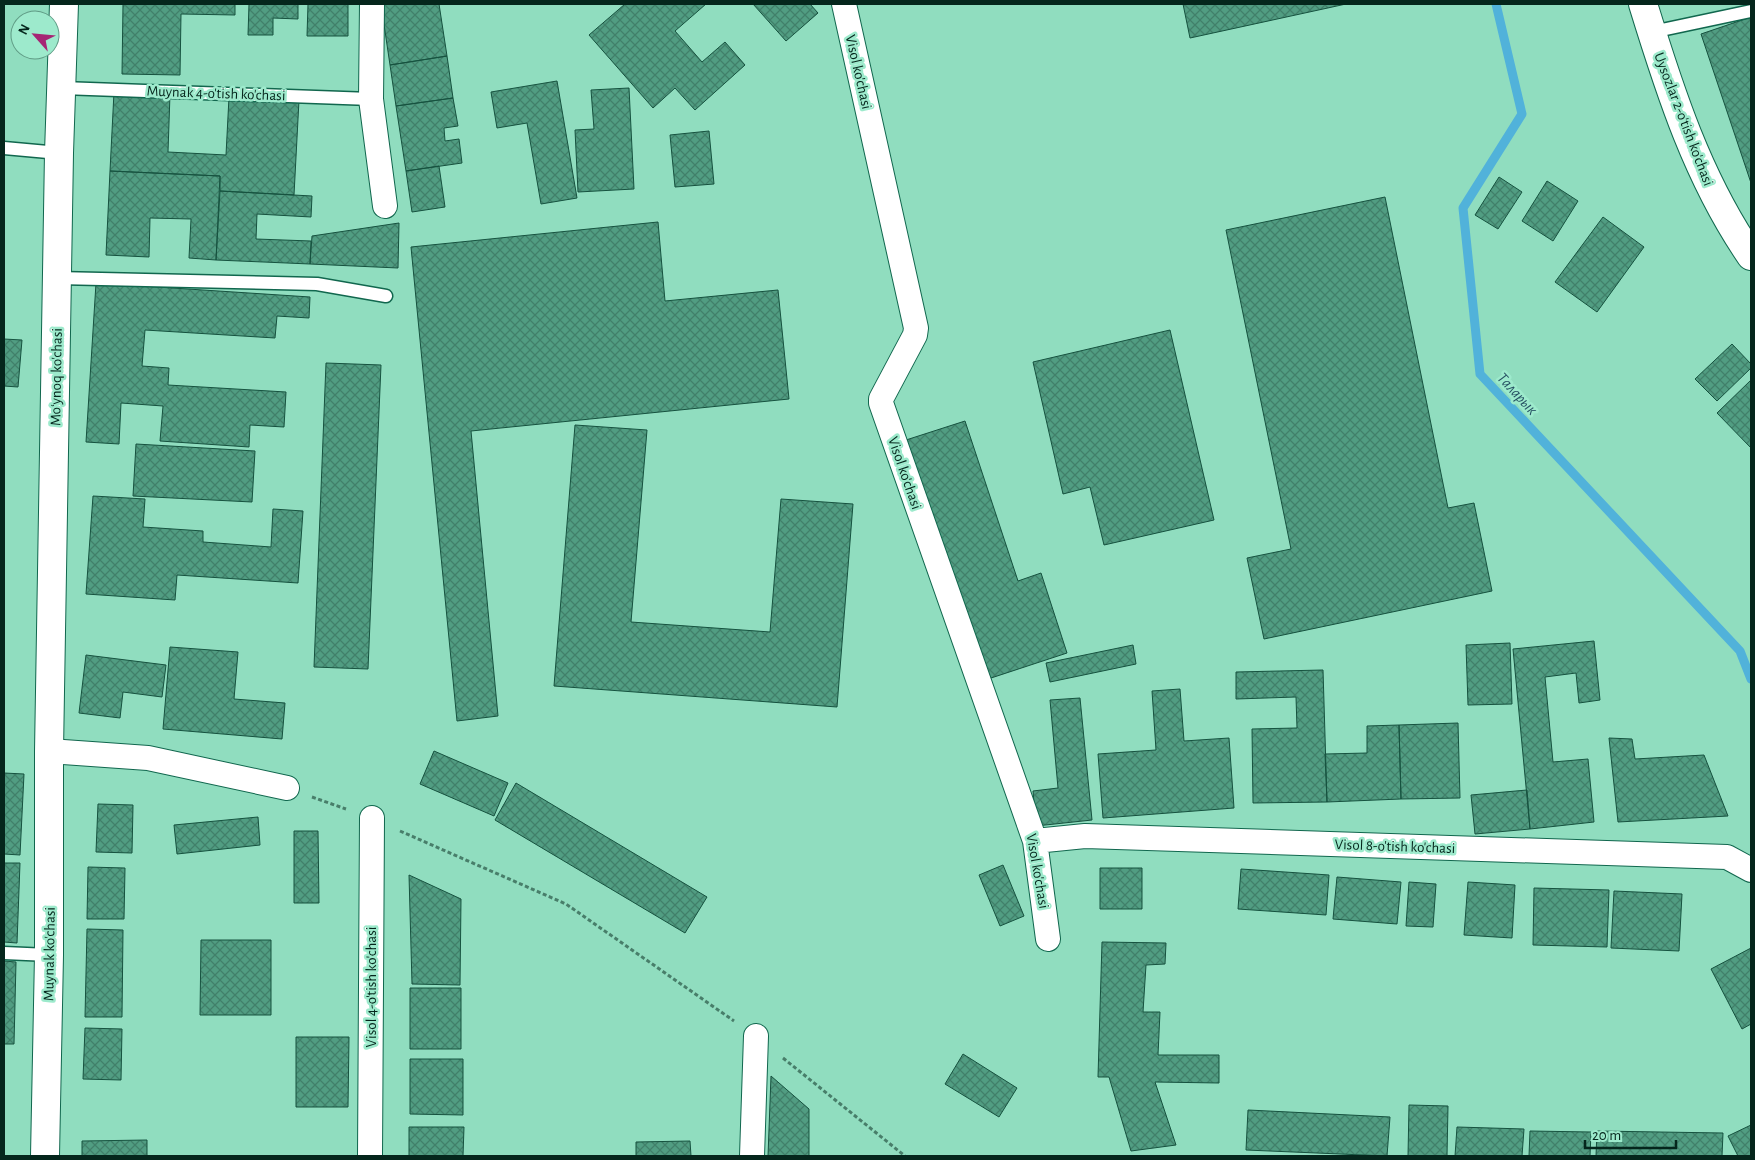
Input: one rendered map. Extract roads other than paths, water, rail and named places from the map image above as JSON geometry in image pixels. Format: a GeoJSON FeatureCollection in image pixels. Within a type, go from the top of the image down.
{"type":"FeatureCollection","features":[{"type":"Feature","properties":{"kind":"street","name":"Moʻynoq ko'chasi"},"geometry":{"type":"LineString","coordinates":[[49,751],[64,4]]}},
{"type":"Feature","properties":{"kind":"street"},"geometry":{"type":"LineString","coordinates":[[372,4],[371,99],[385,206]]}},
{"type":"Feature","properties":{"kind":"street","name":"Visol ko'chasi"},"geometry":{"type":"LineString","coordinates":[[844,4],[916,328],[915,335],[880,398],[881,403],[1035,841],[1048,939]]}},
{"type":"Feature","properties":{"kind":"street","name":"Uysozlar 2-o'tish ko'chasi"},"geometry":{"type":"LineString","coordinates":[[1642,4],[1676,105],[1714,197],[1751,256]]}},
{"type":"Feature","properties":{"kind":"street"},"geometry":{"type":"LineString","coordinates":[[49,751],[148,758],[288,788]]}},
{"type":"Feature","properties":{"kind":"street","name":"Muynak ko'chasi"},"geometry":{"type":"LineString","coordinates":[[45,1156],[50,955],[49,751]]}},
{"type":"Feature","properties":{"kind":"street","name":"Visol 4-o'tish ko'chasi"},"geometry":{"type":"LineString","coordinates":[[370,1156],[372,818]]}},
{"type":"Feature","properties":{"kind":"street","name":"Visol 8-o'tish ko'chasi"},"geometry":{"type":"LineString","coordinates":[[1035,841],[1085,836],[1727,857],[1751,870]]}},
{"type":"Feature","properties":{"kind":"street"},"geometry":{"type":"LineString","coordinates":[[752,1156],[756,1036]]}},
{"type":"Feature","properties":{"kind":"lane"},"geometry":{"type":"LineString","coordinates":[[1652,32],[1751,11]]}},
{"type":"Feature","properties":{"kind":"lane","name":"Muynak 4-o'tish ko'chasi"},"geometry":{"type":"LineString","coordinates":[[62,88],[371,99]]}},
{"type":"Feature","properties":{"kind":"lane"},"geometry":{"type":"LineString","coordinates":[[4,148],[60,153]]}},
{"type":"Feature","properties":{"kind":"lane"},"geometry":{"type":"LineString","coordinates":[[57,278],[317,284],[386,296]]}},
{"type":"Feature","properties":{"kind":"lane"},"geometry":{"type":"LineString","coordinates":[[4,953],[50,955]]}},
{"type":"Feature","properties":{"kind":"waterway","name":"Таларык"},"geometry":{"type":"LineString","coordinates":[[1496,4],[1522,114],[1463,208],[1480,374],[1740,651],[1751,679]]}}]}
